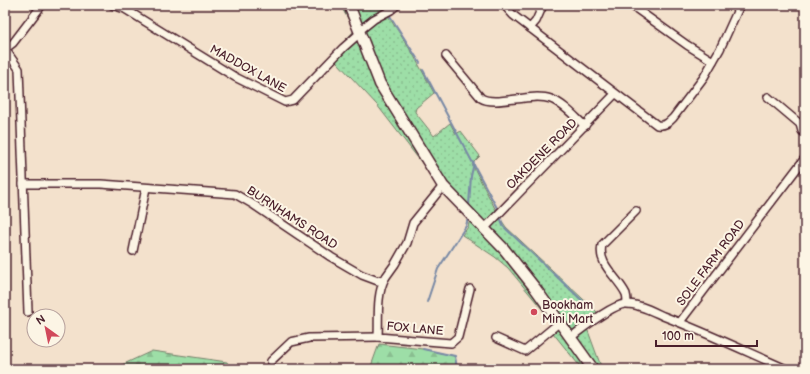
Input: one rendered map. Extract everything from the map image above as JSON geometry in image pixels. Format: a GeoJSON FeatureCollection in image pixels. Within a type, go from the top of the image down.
{"type":"FeatureCollection","features":[{"type":"Feature","properties":{"kind":"street"},"geometry":{"type":"LineString","coordinates":[[28,308],[19,69],[5,49],[13,43],[42,5]]}},
{"type":"Feature","properties":{"kind":"street","name":"MADDOX LANE"},"geometry":{"type":"LineString","coordinates":[[112,5],[125,10],[235,77],[285,102],[293,100],[325,65],[374,19],[388,12],[397,5]]}},
{"type":"Feature","properties":{"kind":"street"},"geometry":{"type":"LineString","coordinates":[[349,5],[380,84],[443,186],[504,249],[560,322],[593,369]]}},
{"type":"Feature","properties":{"kind":"street"},"geometry":{"type":"LineString","coordinates":[[504,5],[513,16],[615,94],[657,125],[663,126],[673,118],[694,91],[720,49],[740,5]]}},
{"type":"Feature","properties":{"kind":"street"},"geometry":{"type":"LineString","coordinates":[[530,28],[536,21],[543,5]]}},
{"type":"Feature","properties":{"kind":"street"},"geometry":{"type":"LineString","coordinates":[[632,5],[713,61]]}},
{"type":"Feature","properties":{"kind":"street"},"geometry":{"type":"LineString","coordinates":[[446,56],[484,100],[533,97],[547,98],[559,104],[585,126]]}},
{"type":"Feature","properties":{"kind":"street","name":"OAKDENE ROAD"},"geometry":{"type":"LineString","coordinates":[[484,229],[615,94]]}},
{"type":"Feature","properties":{"kind":"street"},"geometry":{"type":"LineString","coordinates":[[768,97],[800,124],[802,131],[805,134]]}},
{"type":"Feature","properties":{"kind":"street","name":"SOLE FARM ROAD"},"geometry":{"type":"LineString","coordinates":[[627,304],[640,307],[680,322],[805,158]]}},
{"type":"Feature","properties":{"kind":"street","name":"BURNHAMS ROAD"},"geometry":{"type":"LineString","coordinates":[[23,184],[101,184],[235,194],[331,257],[362,275],[376,281],[385,278]]}},
{"type":"Feature","properties":{"kind":"street"},"geometry":{"type":"LineString","coordinates":[[385,278],[400,257],[407,243],[413,223],[443,186]]}},
{"type":"Feature","properties":{"kind":"street"},"geometry":{"type":"LineString","coordinates":[[133,250],[146,188]]}},
{"type":"Feature","properties":{"kind":"street"},"geometry":{"type":"LineString","coordinates":[[571,337],[610,310],[617,306],[627,304],[626,295],[603,261],[601,252],[602,245],[636,211]]}},
{"type":"Feature","properties":{"kind":"street","name":"FOX LANE"},"geometry":{"type":"LineString","coordinates":[[385,278],[380,288],[378,337],[451,343],[458,337],[470,289]]}},
{"type":"Feature","properties":{"kind":"street"},"geometry":{"type":"LineString","coordinates":[[496,338],[525,350],[560,322]]}},
{"type":"Feature","properties":{"kind":"street"},"geometry":{"type":"LineString","coordinates":[[680,322],[786,369]]}},
{"type":"Feature","properties":{"kind":"street"},"geometry":{"type":"LineString","coordinates":[[271,361],[291,342],[308,338],[378,337]]}},
{"type":"Feature","properties":{"kind":"street"},"geometry":{"type":"LineString","coordinates":[[802,369],[805,365]]}},
{"type":"Feature","properties":{"kind":"green space"},"geometry":{"type":"Polygon","coordinates":[[[340,5],[381,5],[413,54],[434,93],[416,108],[415,112],[434,136],[450,123],[456,134],[461,131],[480,156],[472,164],[506,227],[598,313],[583,323],[588,331],[602,369],[582,369],[553,333],[557,327],[508,268],[495,257],[462,235],[468,227],[470,219],[438,184],[377,105],[337,62],[332,54],[353,32],[354,29],[340,5]]]}},
{"type":"Feature","properties":{"kind":"green space"},"geometry":{"type":"Polygon","coordinates":[[[379,344],[423,349],[455,356],[457,369],[370,369],[379,344]]]}},
{"type":"Feature","properties":{"kind":"green space"},"geometry":{"type":"Polygon","coordinates":[[[152,351],[227,362],[230,369],[113,369],[152,351]]]}},
{"type":"Feature","properties":{"kind":"waterway"},"geometry":{"type":"LineString","coordinates":[[383,5],[420,63]]}},
{"type":"Feature","properties":{"kind":"waterway"},"geometry":{"type":"LineString","coordinates":[[423,70],[497,208]]}},
{"type":"Feature","properties":{"kind":"waterway"},"geometry":{"type":"LineString","coordinates":[[469,205],[471,176],[474,163]]}},
{"type":"Feature","properties":{"kind":"waterway"},"geometry":{"type":"LineString","coordinates":[[427,302],[438,269],[466,226],[468,218]]}},
{"type":"Feature","properties":{"kind":"waterway"},"geometry":{"type":"LineString","coordinates":[[501,219],[503,226],[589,307]]}},
{"type":"Feature","properties":{"kind":"waterway"},"geometry":{"type":"LineString","coordinates":[[423,349],[455,356],[457,369]]}},
{"type":"Feature","properties":{"kind":"place","name":"Bookham Mini Mart"},"geometry":{"type":"Point","coordinates":[534,312]}}]}
